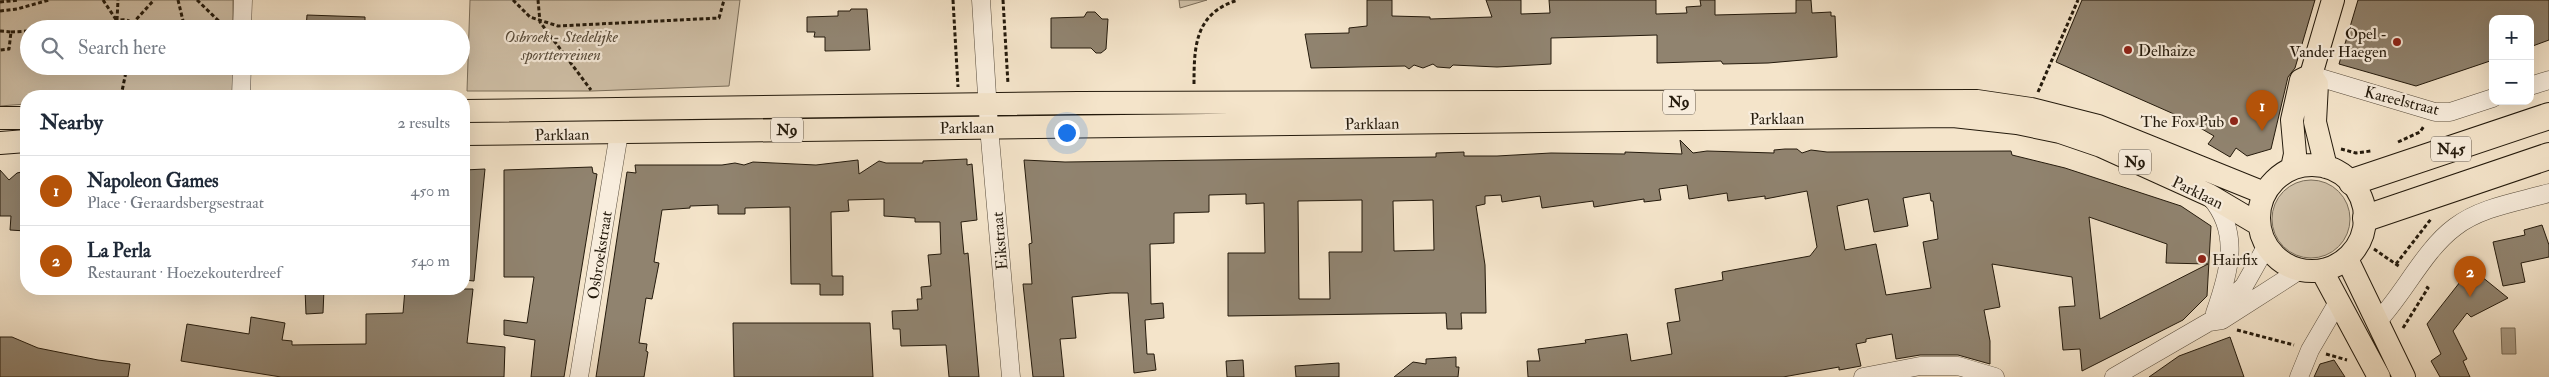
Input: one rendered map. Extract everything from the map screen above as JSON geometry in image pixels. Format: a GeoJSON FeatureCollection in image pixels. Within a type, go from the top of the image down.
{"type":"FeatureCollection","features":[{"type":"Feature","properties":{"kind":"highway","name":"N45"},"geometry":{"type":"LineString","coordinates":[[2352,182],[2549,116]]}},
{"type":"Feature","properties":{"kind":"highway","name":"N45"},"geometry":{"type":"LineString","coordinates":[[2373,215],[2549,156]]}},
{"type":"Feature","properties":{"kind":"main road"},"geometry":{"type":"LineString","coordinates":[[2292,168],[2295,154],[2292,129],[2301,80],[2311,75],[2333,0]]}},
{"type":"Feature","properties":{"kind":"main road"},"geometry":{"type":"LineString","coordinates":[[2311,75],[2317,84],[2314,122],[2326,167]]}},
{"type":"Feature","properties":{"kind":"main road","name":"Parklaan"},"geometry":{"type":"LineString","coordinates":[[470,134],[619,133],[989,116],[1194,104],[1978,101],[2031,109],[2098,126],[2264,193]]}},
{"type":"Feature","properties":{"kind":"main road","name":"Parklaan"},"geometry":{"type":"LineString","coordinates":[[470,111],[989,116],[1953,116],[2016,123],[2060,132],[2101,146],[2209,195],[2258,224]]}},
{"type":"Feature","properties":{"kind":"main road"},"geometry":{"type":"LineString","coordinates":[[0,118],[20,118]]}},
{"type":"Feature","properties":{"kind":"main road"},"geometry":{"type":"LineString","coordinates":[[0,143],[20,142]]}},
{"type":"Feature","properties":{"kind":"main road"},"geometry":{"type":"LineString","coordinates":[[2351,266],[2337,266],[2311,271],[2284,264],[2266,247],[2258,224],[2259,206],[2264,193],[2280,175],[2292,168],[2310,165],[2326,167],[2340,173],[2352,182],[2373,215],[2351,266],[2404,377]]}},
{"type":"Feature","properties":{"kind":"main road"},"geometry":{"type":"LineString","coordinates":[[2311,271],[2338,302],[2379,377]]}},
{"type":"Feature","properties":{"kind":"street"},"geometry":{"type":"LineString","coordinates":[[242,20],[243,0]]}},
{"type":"Feature","properties":{"kind":"street","name":"Eikstraat"},"geometry":{"type":"LineString","coordinates":[[981,0],[1011,377]]}},
{"type":"Feature","properties":{"kind":"street"},"geometry":{"type":"LineString","coordinates":[[238,75],[240,90]]}},
{"type":"Feature","properties":{"kind":"street","name":"Kareelstraat"},"geometry":{"type":"LineString","coordinates":[[2311,75],[2435,112],[2450,112],[2489,99]]}},
{"type":"Feature","properties":{"kind":"street"},"geometry":{"type":"LineString","coordinates":[[2534,85],[2549,80]]}},
{"type":"Feature","properties":{"kind":"street","name":"Osbroekstraat"},"geometry":{"type":"LineString","coordinates":[[579,377],[619,133]]}},
{"type":"Feature","properties":{"kind":"street"},"geometry":{"type":"LineString","coordinates":[[2377,322],[2442,240],[2463,222],[2489,210],[2549,193]]}},
{"type":"Feature","properties":{"kind":"street"},"geometry":{"type":"LineString","coordinates":[[2209,195],[2219,207],[2228,224],[2229,240],[2228,270],[2212,318]]}},
{"type":"Feature","properties":{"kind":"street"},"geometry":{"type":"LineString","coordinates":[[2114,377],[2212,318],[2244,286],[2266,247]]}},
{"type":"Feature","properties":{"kind":"street"},"geometry":{"type":"LineString","coordinates":[[2212,318],[2222,320],[2311,271]]}},
{"type":"Feature","properties":{"kind":"street"},"geometry":{"type":"LineString","coordinates":[[2299,377],[2310,350],[2338,302]]}},
{"type":"Feature","properties":{"kind":"street"},"geometry":{"type":"LineString","coordinates":[[1863,377],[1920,366],[1958,366],[1995,377]]}},
{"type":"Feature","properties":{"kind":"path"},"geometry":{"type":"LineString","coordinates":[[0,2],[19,0]]}},
{"type":"Feature","properties":{"kind":"path"},"geometry":{"type":"LineString","coordinates":[[0,11],[17,9],[48,0]]}},
{"type":"Feature","properties":{"kind":"path"},"geometry":{"type":"LineString","coordinates":[[103,0],[116,20]]}},
{"type":"Feature","properties":{"kind":"path"},"geometry":{"type":"LineString","coordinates":[[117,20],[118,0]]}},
{"type":"Feature","properties":{"kind":"path"},"geometry":{"type":"LineString","coordinates":[[136,20],[154,0]]}},
{"type":"Feature","properties":{"kind":"path"},"geometry":{"type":"LineString","coordinates":[[178,0],[183,20]]}},
{"type":"Feature","properties":{"kind":"path"},"geometry":{"type":"LineString","coordinates":[[197,0],[217,20]]}},
{"type":"Feature","properties":{"kind":"path"},"geometry":{"type":"LineString","coordinates":[[513,0],[530,17],[540,22],[558,26],[719,18],[724,0]]}},
{"type":"Feature","properties":{"kind":"path"},"geometry":{"type":"LineString","coordinates":[[538,0],[540,22],[592,90]]}},
{"type":"Feature","properties":{"kind":"path"},"geometry":{"type":"LineString","coordinates":[[953,0],[958,94]]}},
{"type":"Feature","properties":{"kind":"path"},"geometry":{"type":"LineString","coordinates":[[1003,0],[1008,85]]}},
{"type":"Feature","properties":{"kind":"path"},"geometry":{"type":"LineString","coordinates":[[1194,104],[1194,49],[1203,25],[1222,6],[1238,0]]}},
{"type":"Feature","properties":{"kind":"path"},"geometry":{"type":"LineString","coordinates":[[2031,109],[2078,0]]}},
{"type":"Feature","properties":{"kind":"path"},"geometry":{"type":"LineString","coordinates":[[0,31],[20,32]]}},
{"type":"Feature","properties":{"kind":"path"},"geometry":{"type":"LineString","coordinates":[[0,50],[9,49],[11,32]]}},
{"type":"Feature","properties":{"kind":"path"},"geometry":{"type":"LineString","coordinates":[[123,90],[126,75]]}},
{"type":"Feature","properties":{"kind":"path"},"geometry":{"type":"LineString","coordinates":[[2396,143],[2420,132],[2435,112]]}},
{"type":"Feature","properties":{"kind":"path"},"geometry":{"type":"LineString","coordinates":[[2342,150],[2356,153],[2378,150]]}},
{"type":"Feature","properties":{"kind":"path"},"geometry":{"type":"LineString","coordinates":[[2351,266],[2363,266],[2374,249],[2380,226],[2373,215]]}},
{"type":"Feature","properties":{"kind":"path"},"geometry":{"type":"LineString","coordinates":[[2374,249],[2414,276]]}},
{"type":"Feature","properties":{"kind":"path"},"geometry":{"type":"LineString","coordinates":[[2394,356],[2405,350],[2402,332],[2403,325],[2428,288]]}},
{"type":"Feature","properties":{"kind":"path"},"geometry":{"type":"LineString","coordinates":[[2212,318],[2310,350],[2355,362]]}},
{"type":"Feature","properties":{"kind":"green space"},"geometry":{"type":"Polygon","coordinates":[[[0,0],[233,0],[233,20],[20,20],[20,75],[234,75],[234,90],[20,90],[20,104],[0,106],[0,0]]]}},
{"type":"Feature","properties":{"kind":"green space","name":"Osbroek - Stedelijke sportterreinen"},"geometry":{"type":"Polygon","coordinates":[[[470,0],[740,0],[729,86],[592,91],[470,91],[467,90],[468,75],[470,75],[470,0]]]}},
{"type":"Feature","properties":{"kind":"green space"},"geometry":{"type":"Polygon","coordinates":[[[1179,0],[1207,0],[1180,8],[1179,0]]]}},
{"type":"Feature","properties":{"kind":"green space"},"geometry":{"type":"Polygon","coordinates":[[[2311,180],[2326,183],[2339,191],[2347,204],[2350,219],[2347,234],[2339,247],[2326,255],[2311,258],[2296,255],[2283,247],[2275,234],[2272,219],[2275,204],[2283,191],[2296,183],[2311,180]]]}},
{"type":"Feature","properties":{"kind":"shaded area"},"geometry":{"type":"Polygon","coordinates":[[[2501,328],[2515,328],[2516,354],[2502,354],[2501,328]]]}},
{"type":"Feature","properties":{"kind":"building"},"geometry":{"type":"Polygon","coordinates":[[[1367,0],[1392,0],[1392,16],[1430,17],[1430,19],[1492,17],[1486,0],[1521,0],[1521,14],[1550,13],[1549,0],[1656,0],[1656,14],[1687,13],[1686,7],[1701,6],[1700,0],[1715,0],[1715,15],[1796,13],[1796,0],[1811,0],[1812,13],[1831,12],[1831,16],[1835,16],[1837,57],[1768,63],[1723,64],[1721,61],[1657,63],[1657,35],[1551,38],[1551,64],[1497,67],[1453,65],[1450,68],[1437,67],[1433,64],[1423,68],[1414,65],[1409,69],[1405,66],[1311,68],[1305,34],[1349,33],[1349,28],[1367,26],[1367,0]]]}},
{"type":"Feature","properties":{"kind":"building"},"geometry":{"type":"Polygon","coordinates":[[[2082,0],[2315,0],[2295,68],[2288,77],[2271,149],[2247,156],[2236,148],[2230,157],[2208,144],[2214,136],[2183,118],[2056,62],[2082,0]]]}},
{"type":"Feature","properties":{"kind":"building"},"geometry":{"type":"Polygon","coordinates":[[[2358,0],[2549,0],[2549,40],[2534,46],[2534,15],[2489,15],[2489,61],[2416,86],[2339,64],[2358,0]]]}},
{"type":"Feature","properties":{"kind":"building"},"geometry":{"type":"Polygon","coordinates":[[[851,9],[867,9],[870,50],[825,51],[825,37],[814,37],[815,32],[807,32],[807,17],[838,16],[838,11],[850,11],[851,9]]]}},
{"type":"Feature","properties":{"kind":"building"},"geometry":{"type":"Polygon","coordinates":[[[1087,12],[1095,12],[1102,19],[1108,19],[1106,49],[1101,53],[1096,53],[1091,48],[1051,48],[1051,18],[1084,17],[1087,12]]]}},
{"type":"Feature","properties":{"kind":"building"},"geometry":{"type":"Polygon","coordinates":[[[307,15],[365,17],[365,20],[307,20],[307,15]]]}},
{"type":"Feature","properties":{"kind":"building"},"geometry":{"type":"Polygon","coordinates":[[[1680,140],[1693,153],[1707,151],[1774,153],[1774,150],[1785,149],[1797,149],[1802,153],[1811,150],[1827,152],[2011,151],[2012,155],[2065,168],[2181,206],[2211,226],[2207,296],[2183,320],[2082,371],[2080,349],[2063,350],[2059,307],[2075,306],[2072,277],[1992,264],[2000,307],[1984,310],[1990,341],[1990,364],[1958,355],[1920,355],[1896,359],[1892,334],[1866,339],[1866,342],[1856,344],[1861,366],[1839,370],[1839,367],[1783,377],[1528,377],[1527,361],[1540,361],[1538,349],[1586,343],[1585,340],[1627,334],[1631,361],[1672,354],[1667,323],[1680,321],[1675,289],[1723,280],[1722,272],[1810,256],[1817,247],[1807,191],[1765,199],[1765,196],[1728,201],[1727,193],[1689,199],[1687,185],[1659,189],[1661,200],[1644,202],[1644,199],[1594,207],[1593,201],[1542,208],[1540,196],[1502,202],[1501,195],[1485,196],[1485,204],[1476,206],[1485,265],[1486,313],[1461,313],[1462,329],[1447,329],[1446,313],[1228,316],[1228,253],[1265,253],[1264,203],[1246,204],[1246,194],[1209,195],[1209,212],[1174,213],[1174,243],[1150,244],[1151,304],[1163,303],[1164,318],[1145,320],[1147,354],[1154,354],[1156,370],[1134,373],[1128,293],[1111,293],[1072,297],[1076,338],[1060,339],[1064,377],[1033,377],[1023,284],[1032,284],[1029,244],[1032,243],[1024,160],[1065,162],[1436,157],[1436,153],[1464,152],[1464,156],[1551,153],[1625,154],[1625,152],[1682,154],[1680,140]],[[1930,193],[1903,198],[1908,226],[1874,232],[1868,199],[1837,206],[1845,250],[1876,244],[1886,295],[1931,288],[1923,242],[1938,239],[1933,201],[1931,201],[1930,193]],[[1362,200],[1298,201],[1299,299],[1330,299],[1329,252],[1362,252],[1362,200]],[[1433,200],[1393,201],[1394,251],[1434,250],[1433,200]],[[2089,217],[2100,319],[2208,264],[2166,263],[2167,244],[2089,217]]]}},
{"type":"Feature","properties":{"kind":"building"},"geometry":{"type":"Polygon","coordinates":[[[967,159],[967,165],[972,164],[977,220],[961,222],[964,254],[968,253],[979,377],[949,377],[946,345],[901,346],[900,329],[893,329],[892,311],[918,310],[917,299],[922,299],[921,287],[931,286],[928,255],[941,254],[940,222],[915,222],[915,218],[884,216],[884,199],[848,200],[849,211],[831,212],[832,276],[843,276],[843,295],[820,295],[820,284],[791,284],[790,207],[745,208],[745,214],[718,214],[718,205],[662,210],[654,262],[659,263],[652,299],[646,298],[639,343],[647,344],[646,351],[648,352],[644,377],[596,377],[627,172],[636,173],[635,165],[722,165],[735,163],[744,165],[753,162],[816,165],[858,160],[859,174],[879,161],[886,163],[923,163],[923,161],[967,159]]]}},
{"type":"Feature","properties":{"kind":"building"},"geometry":{"type":"Polygon","coordinates":[[[592,167],[593,173],[597,174],[564,377],[531,377],[535,340],[504,335],[504,320],[527,323],[534,277],[504,277],[504,170],[592,167]]]}},
{"type":"Feature","properties":{"kind":"building"},"geometry":{"type":"Polygon","coordinates":[[[485,169],[474,281],[470,281],[470,170],[485,169]]]}},
{"type":"Feature","properties":{"kind":"building"},"geometry":{"type":"Polygon","coordinates":[[[0,170],[9,180],[20,172],[20,231],[10,230],[11,216],[0,216],[0,170]]]}},
{"type":"Feature","properties":{"kind":"building"},"geometry":{"type":"Polygon","coordinates":[[[2542,225],[2549,245],[2549,257],[2521,263],[2525,282],[2503,286],[2493,242],[2525,235],[2524,230],[2542,225]]]}},
{"type":"Feature","properties":{"kind":"building"},"geometry":{"type":"Polygon","coordinates":[[[2471,268],[2508,298],[2471,317],[2467,313],[2453,331],[2467,359],[2463,361],[2470,377],[2440,377],[2431,361],[2441,354],[2427,324],[2471,268]]]}},
{"type":"Feature","properties":{"kind":"building"},"geometry":{"type":"Polygon","coordinates":[[[470,289],[473,289],[467,343],[505,347],[504,377],[281,377],[181,361],[187,324],[249,334],[251,317],[285,323],[282,340],[292,341],[292,345],[366,344],[366,314],[403,313],[404,295],[470,295],[470,289]]]}},
{"type":"Feature","properties":{"kind":"building"},"geometry":{"type":"Polygon","coordinates":[[[305,295],[324,295],[323,313],[306,314],[305,295]]]}},
{"type":"Feature","properties":{"kind":"building"},"geometry":{"type":"Polygon","coordinates":[[[733,323],[870,323],[873,377],[734,377],[733,323]]]}},
{"type":"Feature","properties":{"kind":"building"},"geometry":{"type":"Polygon","coordinates":[[[0,337],[12,337],[38,348],[98,360],[130,364],[128,377],[0,377],[0,337]]]}},
{"type":"Feature","properties":{"kind":"building"},"geometry":{"type":"Polygon","coordinates":[[[2230,337],[2244,377],[2149,377],[2179,356],[2230,337]]]}},
{"type":"Feature","properties":{"kind":"building"},"geometry":{"type":"Polygon","coordinates":[[[1456,357],[1456,367],[1459,367],[1458,377],[1394,377],[1413,362],[1426,364],[1426,359],[1456,357]]]}},
{"type":"Feature","properties":{"kind":"building"},"geometry":{"type":"Polygon","coordinates":[[[1243,360],[1244,377],[1227,377],[1226,361],[1243,360]]]}},
{"type":"Feature","properties":{"kind":"building"},"geometry":{"type":"Polygon","coordinates":[[[2334,360],[2345,377],[2314,377],[2320,364],[2334,360]]]}},
{"type":"Feature","properties":{"kind":"building"},"geometry":{"type":"Polygon","coordinates":[[[1339,363],[1339,377],[1296,377],[1295,366],[1339,363]]]}},
{"type":"Feature","properties":{"kind":"place","name":"Opel - Vander Haegen"},"geometry":{"type":"Point","coordinates":[2397,42]}},
{"type":"Feature","properties":{"kind":"place","name":"Delhaize"},"geometry":{"type":"Point","coordinates":[2128,50]}},
{"type":"Feature","properties":{"kind":"place","name":"The Fox Pub"},"geometry":{"type":"Point","coordinates":[2234,121]}},
{"type":"Feature","properties":{"kind":"place","name":"Napoleon Games"},"geometry":{"type":"Point","coordinates":[2262,131]}},
{"type":"Feature","properties":{"kind":"place","name":"Hairfix"},"geometry":{"type":"Point","coordinates":[2202,259]}},
{"type":"Feature","properties":{"kind":"place","name":"La Perla"},"geometry":{"type":"Point","coordinates":[2470,297]}}]}
